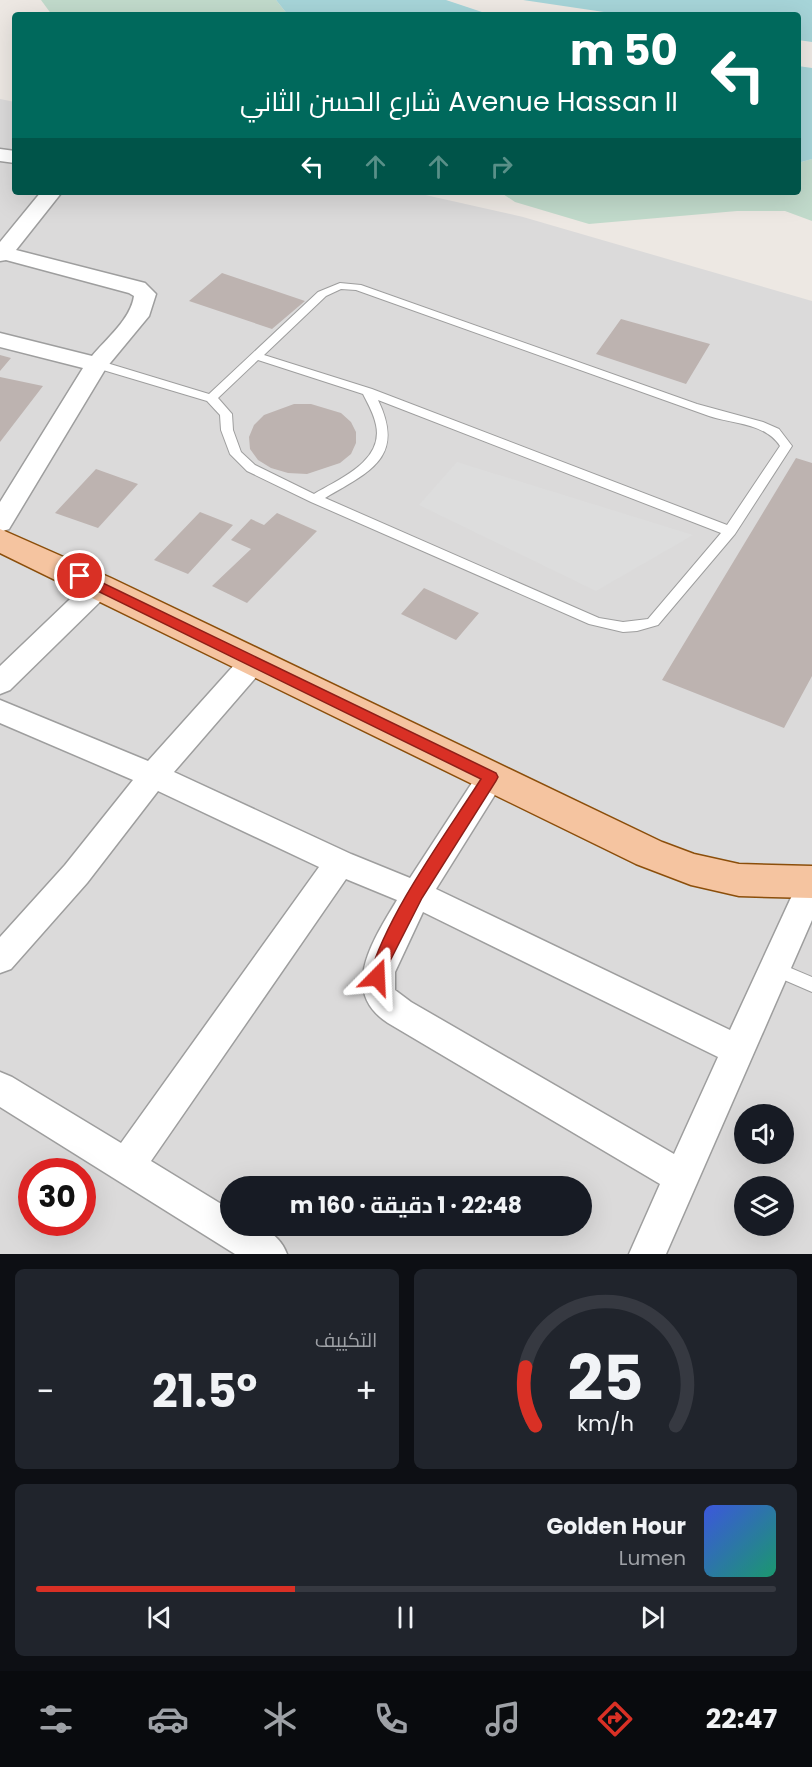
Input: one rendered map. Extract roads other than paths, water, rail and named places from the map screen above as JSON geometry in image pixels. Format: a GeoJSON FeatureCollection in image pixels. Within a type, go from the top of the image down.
{"type":"FeatureCollection","features":[{"type":"Feature","properties":{"kind":"main road"},"geometry":{"type":"LineString","coordinates":[[0,540],[100,586],[639,848],[691,869],[740,880],[812,884]]}},
{"type":"Feature","properties":{"kind":"street"},"geometry":{"type":"LineString","coordinates":[[0,523],[97,364],[138,316],[144,304],[145,294],[137,288],[1,253],[49,195]]}},
{"type":"Feature","properties":{"kind":"street"},"geometry":{"type":"LineString","coordinates":[[0,340],[97,364]]}},
{"type":"Feature","properties":{"kind":"street"},"geometry":{"type":"LineString","coordinates":[[0,683],[100,586]]}},
{"type":"Feature","properties":{"kind":"street"},"geometry":{"type":"LineString","coordinates":[[4,945],[76,874],[153,776],[254,661]]}},
{"type":"Feature","properties":{"kind":"street"},"geometry":{"type":"LineString","coordinates":[[0,711],[153,776],[340,863],[416,894],[738,1050]]}},
{"type":"Feature","properties":{"kind":"street"},"geometry":{"type":"LineString","coordinates":[[491,777],[416,894],[381,962],[376,985],[380,996],[388,1005],[682,1178]]}},
{"type":"Feature","properties":{"kind":"street"},"geometry":{"type":"LineString","coordinates":[[127,1166],[340,863]]}},
{"type":"Feature","properties":{"kind":"street"},"geometry":{"type":"LineString","coordinates":[[647,1254],[812,884]]}},
{"type":"Feature","properties":{"kind":"street"},"geometry":{"type":"LineString","coordinates":[[0,1088],[269,1254]]}},
{"type":"Feature","properties":{"kind":"lane"},"geometry":{"type":"LineString","coordinates":[[97,364],[211,398],[226,414],[236,454],[251,468],[315,499],[614,628],[636,628],[653,622],[730,531],[786,446],[781,436],[755,422],[704,410],[357,286],[340,286],[322,294],[211,398]]}},
{"type":"Feature","properties":{"kind":"lane"},"geometry":{"type":"LineString","coordinates":[[257,356],[368,392],[730,531]]}},
{"type":"Feature","properties":{"kind":"lane"},"geometry":{"type":"LineString","coordinates":[[315,499],[371,462],[381,447],[383,431],[368,392]]}},
{"type":"Feature","properties":{"kind":"lane"},"geometry":{"type":"LineString","coordinates":[[774,968],[812,985]]}},
{"type":"Feature","properties":{"kind":"water"},"geometry":{"type":"Polygon","coordinates":[[[276,0],[446,0],[482,12],[286,12],[276,0]]]}},
{"type":"Feature","properties":{"kind":"water"},"geometry":{"type":"Polygon","coordinates":[[[523,0],[812,0],[812,42],[801,40],[801,12],[604,12],[523,0]]]}},
{"type":"Feature","properties":{"kind":"water"},"geometry":{"type":"Polygon","coordinates":[[[801,66],[812,68],[812,159],[801,162],[801,66]]]}}]}
